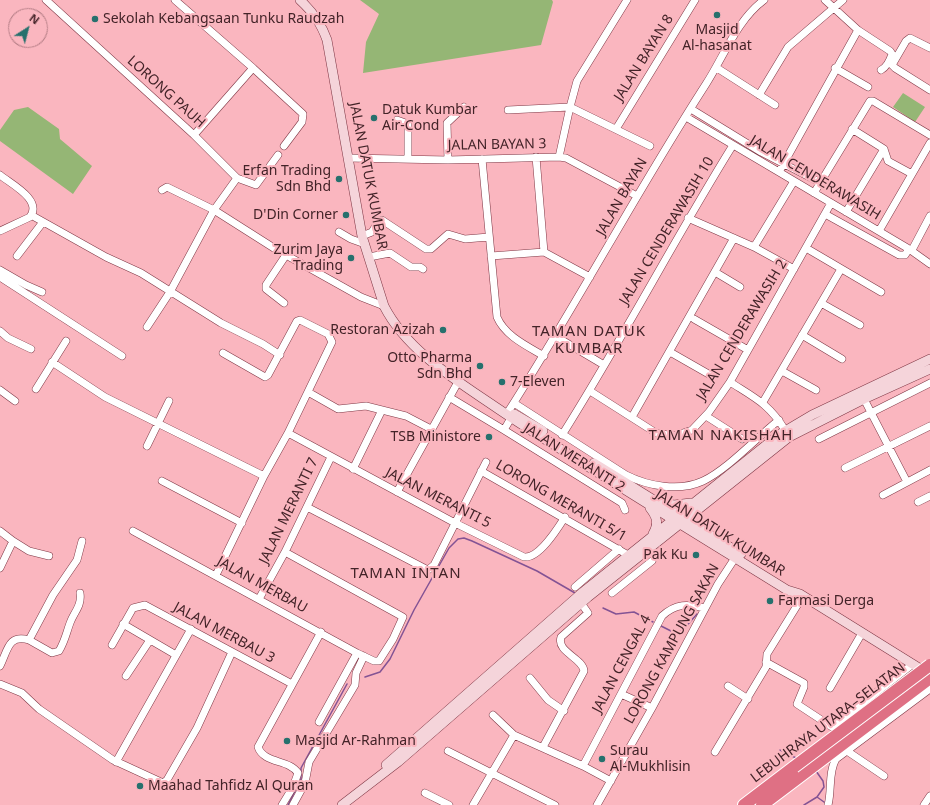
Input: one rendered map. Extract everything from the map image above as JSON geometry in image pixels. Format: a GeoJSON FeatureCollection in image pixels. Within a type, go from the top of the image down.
{"type":"FeatureCollection","features":[{"type":"Feature","properties":{"kind":"highway","name":"LEBUHRAYA UTARA–SELATAN"},"geometry":{"type":"LineString","coordinates":[[762,805],[798,771],[930,666]]}},
{"type":"Feature","properties":{"kind":"highway","name":"LEBUHRAYA UTARA–SELATAN"},"geometry":{"type":"LineString","coordinates":[[744,805],[798,771],[930,678]]}},
{"type":"Feature","properties":{"kind":"main road","name":"JALAN DATUK KUMBAR"},"geometry":{"type":"LineString","coordinates":[[300,0],[314,13],[322,26],[326,40],[364,240],[384,306],[389,316],[410,340],[458,382],[543,438],[793,588],[803,596],[930,675]]}},
{"type":"Feature","properties":{"kind":"main road"},"geometry":{"type":"LineString","coordinates":[[647,500],[674,505],[697,505],[785,430],[930,359]]}},
{"type":"Feature","properties":{"kind":"main road"},"geometry":{"type":"LineString","coordinates":[[434,726],[546,623],[628,555],[656,537],[789,437],[864,399],[930,369]]}},
{"type":"Feature","properties":{"kind":"main road","name":"JALAN DATUK KUMBAR"},"geometry":{"type":"LineString","coordinates":[[506,413],[527,422],[647,500]]}},
{"type":"Feature","properties":{"kind":"main road"},"geometry":{"type":"LineString","coordinates":[[647,500],[657,519],[656,537]]}},
{"type":"Feature","properties":{"kind":"main road"},"geometry":{"type":"LineString","coordinates":[[342,805],[356,794],[371,778],[615,576],[656,537],[676,534],[702,534],[697,520],[697,505]]}},
{"type":"Feature","properties":{"kind":"main road","name":"JALAN DATUK KUMBAR"},"geometry":{"type":"LineString","coordinates":[[702,534],[735,558],[787,590],[793,588]]}},
{"type":"Feature","properties":{"kind":"street","name":"LORONG PAUH"},"geometry":{"type":"LineString","coordinates":[[46,0],[194,135],[237,178]]}},
{"type":"Feature","properties":{"kind":"street"},"geometry":{"type":"LineString","coordinates":[[175,0],[254,68],[303,114],[302,122],[284,146]]}},
{"type":"Feature","properties":{"kind":"street"},"geometry":{"type":"LineString","coordinates":[[559,157],[577,81],[627,0]]}},
{"type":"Feature","properties":{"kind":"street","name":"JALAN BAYAN 8"},"geometry":{"type":"LineString","coordinates":[[616,129],[695,0]]}},
{"type":"Feature","properties":{"kind":"street","name":"JALAN BAYAN"},"geometry":{"type":"LineString","coordinates":[[504,430],[506,413],[544,356],[637,196],[717,68],[746,18],[764,0]]}},
{"type":"Feature","properties":{"kind":"street"},"geometry":{"type":"LineString","coordinates":[[825,0],[858,30],[892,54],[885,68],[881,70]]}},
{"type":"Feature","properties":{"kind":"street"},"geometry":{"type":"LineString","coordinates":[[759,95],[788,47],[843,0]]}},
{"type":"Feature","properties":{"kind":"street"},"geometry":{"type":"LineString","coordinates":[[779,172],[835,68],[858,30]]}},
{"type":"Feature","properties":{"kind":"street"},"geometry":{"type":"LineString","coordinates":[[930,48],[910,38],[906,41],[892,65],[930,90]]}},
{"type":"Feature","properties":{"kind":"street"},"geometry":{"type":"LineString","coordinates":[[194,135],[254,68]]}},
{"type":"Feature","properties":{"kind":"street"},"geometry":{"type":"LineString","coordinates":[[717,68],[775,105]]}},
{"type":"Feature","properties":{"kind":"street"},"geometry":{"type":"LineString","coordinates":[[835,68],[868,87]]}},
{"type":"Feature","properties":{"kind":"street"},"geometry":{"type":"LineString","coordinates":[[814,193],[819,182],[868,102],[871,100],[930,135]]}},
{"type":"Feature","properties":{"kind":"street"},"geometry":{"type":"LineString","coordinates":[[448,160],[447,123],[464,107]]}},
{"type":"Feature","properties":{"kind":"street"},"geometry":{"type":"LineString","coordinates":[[508,110],[570,107],[650,146]]}},
{"type":"Feature","properties":{"kind":"street","name":"JALAN CENDERAWASIH"},"geometry":{"type":"LineString","coordinates":[[691,109],[783,163],[819,182]]}},
{"type":"Feature","properties":{"kind":"street","name":"JALAN CENDERAWASIH"},"geometry":{"type":"LineString","coordinates":[[686,117],[879,231],[930,264]]}},
{"type":"Feature","properties":{"kind":"street"},"geometry":{"type":"LineString","coordinates":[[397,120],[408,124],[408,159]]}},
{"type":"Feature","properties":{"kind":"street"},"geometry":{"type":"LineString","coordinates":[[852,129],[884,149],[888,162],[912,174]]}},
{"type":"Feature","properties":{"kind":"street"},"geometry":{"type":"LineString","coordinates":[[879,231],[930,143]]}},
{"type":"Feature","properties":{"kind":"street","name":"JALAN CENDERAWASIH 10"},"geometry":{"type":"LineString","coordinates":[[562,435],[590,391],[688,218],[733,145]]}},
{"type":"Feature","properties":{"kind":"street"},"geometry":{"type":"LineString","coordinates":[[846,212],[884,149]]}},
{"type":"Feature","properties":{"kind":"street"},"geometry":{"type":"LineString","coordinates":[[147,327],[170,292],[214,210],[237,178],[256,185],[278,155]]}},
{"type":"Feature","properties":{"kind":"street","name":"JALAN BAYAN 3"},"geometry":{"type":"LineString","coordinates":[[348,158],[448,160],[559,157],[566,158],[637,196]]}},
{"type":"Feature","properties":{"kind":"street"},"geometry":{"type":"LineString","coordinates":[[536,158],[544,252]]}},
{"type":"Feature","properties":{"kind":"street"},"geometry":{"type":"LineString","coordinates":[[482,159],[499,322],[512,336],[544,356]]}},
{"type":"Feature","properties":{"kind":"street"},"geometry":{"type":"LineString","coordinates":[[0,175],[32,203],[34,208],[31,215],[0,231]]}},
{"type":"Feature","properties":{"kind":"street"},"geometry":{"type":"LineString","coordinates":[[754,247],[794,181]]}},
{"type":"Feature","properties":{"kind":"street"},"geometry":{"type":"LineString","coordinates":[[162,190],[167,187],[214,210],[286,255],[361,297],[384,306]]}},
{"type":"Feature","properties":{"kind":"street","name":"JALAN CENDERAWASIH 2"},"geometry":{"type":"LineString","coordinates":[[590,391],[656,433],[674,436],[692,430],[706,416],[730,382],[831,203]]}},
{"type":"Feature","properties":{"kind":"street"},"geometry":{"type":"LineString","coordinates":[[825,214],[899,255],[905,255],[910,250],[930,216]]}},
{"type":"Feature","properties":{"kind":"street"},"geometry":{"type":"LineString","coordinates":[[31,215],[106,257],[141,273],[221,324],[263,344],[280,355]]}},
{"type":"Feature","properties":{"kind":"street"},"geometry":{"type":"LineString","coordinates":[[688,218],[754,247],[794,268]]}},
{"type":"Feature","properties":{"kind":"street"},"geometry":{"type":"LineString","coordinates":[[339,232],[351,239],[364,240],[372,232],[378,222],[382,220],[426,249],[432,249],[446,235],[465,239],[489,237]]}},
{"type":"Feature","properties":{"kind":"street"},"geometry":{"type":"LineString","coordinates":[[17,256],[43,222]]}},
{"type":"Feature","properties":{"kind":"street"},"geometry":{"type":"LineString","coordinates":[[632,417],[734,238]]}},
{"type":"Feature","properties":{"kind":"street"},"geometry":{"type":"LineString","coordinates":[[806,248],[880,292]]}},
{"type":"Feature","properties":{"kind":"street"},"geometry":{"type":"LineString","coordinates":[[491,256],[544,252],[590,277]]}},
{"type":"Feature","properties":{"kind":"street"},"geometry":{"type":"LineString","coordinates":[[369,256],[390,254],[400,258],[411,267],[420,267],[423,269]]}},
{"type":"Feature","properties":{"kind":"street"},"geometry":{"type":"LineString","coordinates":[[284,303],[266,289],[266,285],[286,255]]}},
{"type":"Feature","properties":{"kind":"street"},"geometry":{"type":"LineString","coordinates":[[763,402],[841,269]]}},
{"type":"Feature","properties":{"kind":"street"},"geometry":{"type":"LineString","coordinates":[[0,270],[26,285],[42,292]]}},
{"type":"Feature","properties":{"kind":"street"},"geometry":{"type":"LineString","coordinates":[[715,272],[740,287]]}},
{"type":"Feature","properties":{"kind":"street"},"geometry":{"type":"LineString","coordinates":[[0,277],[122,356]]}},
{"type":"Feature","properties":{"kind":"street"},"geometry":{"type":"LineString","coordinates":[[821,303],[860,326]]}},
{"type":"Feature","properties":{"kind":"street"},"geometry":{"type":"LineString","coordinates":[[694,319],[748,350]]}},
{"type":"Feature","properties":{"kind":"street"},"geometry":{"type":"LineString","coordinates":[[216,575],[332,342],[331,336],[298,320],[280,355],[266,377],[223,353]]}},
{"type":"Feature","properties":{"kind":"street"},"geometry":{"type":"LineString","coordinates":[[0,331],[8,338],[31,349]]}},
{"type":"Feature","properties":{"kind":"street"},"geometry":{"type":"LineString","coordinates":[[802,334],[842,359]]}},
{"type":"Feature","properties":{"kind":"street"},"geometry":{"type":"LineString","coordinates":[[555,336],[604,366]]}},
{"type":"Feature","properties":{"kind":"street"},"geometry":{"type":"LineString","coordinates":[[36,389],[66,341]]}},
{"type":"Feature","properties":{"kind":"street"},"geometry":{"type":"LineString","coordinates":[[670,352],[712,376]]}},
{"type":"Feature","properties":{"kind":"street"},"geometry":{"type":"LineString","coordinates":[[52,362],[105,397],[264,476]]}},
{"type":"Feature","properties":{"kind":"street"},"geometry":{"type":"LineString","coordinates":[[782,371],[816,390]]}},
{"type":"Feature","properties":{"kind":"street"},"geometry":{"type":"LineString","coordinates":[[397,492],[458,382]]}},
{"type":"Feature","properties":{"kind":"street"},"geometry":{"type":"LineString","coordinates":[[730,382],[763,402],[779,420],[785,430]]}},
{"type":"Feature","properties":{"kind":"street"},"geometry":{"type":"LineString","coordinates":[[819,439],[930,383]]}},
{"type":"Feature","properties":{"kind":"street"},"geometry":{"type":"LineString","coordinates":[[0,390],[15,401]]}},
{"type":"Feature","properties":{"kind":"street"},"geometry":{"type":"LineString","coordinates":[[308,392],[338,409],[361,406],[382,410],[406,416],[431,429]]}},
{"type":"Feature","properties":{"kind":"street","name":"JALAN MERANTI 2"},"geometry":{"type":"LineString","coordinates":[[449,397],[622,502],[625,510]]}},
{"type":"Feature","properties":{"kind":"street"},"geometry":{"type":"LineString","coordinates":[[864,399],[907,482]]}},
{"type":"Feature","properties":{"kind":"street"},"geometry":{"type":"LineString","coordinates":[[148,446],[169,401]]}},
{"type":"Feature","properties":{"kind":"street"},"geometry":{"type":"LineString","coordinates":[[514,403],[562,435],[640,482],[658,486],[682,486],[702,482],[720,470],[779,420]]}},
{"type":"Feature","properties":{"kind":"street"},"geometry":{"type":"LineString","coordinates":[[353,469],[382,410]]}},
{"type":"Feature","properties":{"kind":"street"},"geometry":{"type":"LineString","coordinates":[[706,416],[742,439]]}},
{"type":"Feature","properties":{"kind":"street"},"geometry":{"type":"LineString","coordinates":[[845,468],[930,426]]}},
{"type":"Feature","properties":{"kind":"street","name":"JALAN MERANTI 5"},"geometry":{"type":"LineString","coordinates":[[288,433],[397,492],[528,558],[551,538],[565,517]]}},
{"type":"Feature","properties":{"kind":"street"},"geometry":{"type":"LineString","coordinates":[[536,450],[543,438]]}},
{"type":"Feature","properties":{"kind":"street","name":"JALAN MERANTI 7"},"geometry":{"type":"LineString","coordinates":[[259,599],[285,552],[330,457]]}},
{"type":"Feature","properties":{"kind":"street","name":"LORONG MERANTI 5/1"},"geometry":{"type":"LineString","coordinates":[[307,506],[425,570],[433,566],[486,462]]}},
{"type":"Feature","properties":{"kind":"street","name":"LORONG MERANTI 5/1"},"geometry":{"type":"LineString","coordinates":[[481,470],[565,517],[628,555]]}},
{"type":"Feature","properties":{"kind":"street"},"geometry":{"type":"LineString","coordinates":[[883,495],[930,470]]}},
{"type":"Feature","properties":{"kind":"street"},"geometry":{"type":"LineString","coordinates":[[162,481],[242,523]]}},
{"type":"Feature","properties":{"kind":"street"},"geometry":{"type":"LineString","coordinates":[[918,502],[930,496]]}},
{"type":"Feature","properties":{"kind":"street","name":"JALAN MERBAU"},"geometry":{"type":"LineString","coordinates":[[133,530],[374,661],[379,661],[393,639],[403,617],[285,552]]}},
{"type":"Feature","properties":{"kind":"street"},"geometry":{"type":"LineString","coordinates":[[0,531],[29,551],[49,556]]}},
{"type":"Feature","properties":{"kind":"street"},"geometry":{"type":"LineString","coordinates":[[0,568],[13,541]]}},
{"type":"Feature","properties":{"kind":"street"},"geometry":{"type":"LineString","coordinates":[[29,640],[53,595],[77,560],[82,541]]}},
{"type":"Feature","properties":{"kind":"street"},"geometry":{"type":"LineString","coordinates":[[575,587],[618,549]]}},
{"type":"Feature","properties":{"kind":"street","name":"LORONG KAMPUNG SAKAN"},"geometry":{"type":"LineString","coordinates":[[597,805],[652,708],[718,584],[735,558]]}},
{"type":"Feature","properties":{"kind":"street"},"geometry":{"type":"LineString","coordinates":[[612,593],[652,560]]}},
{"type":"Feature","properties":{"kind":"street"},"geometry":{"type":"LineString","coordinates":[[615,576],[622,585]]}},
{"type":"Feature","properties":{"kind":"street"},"geometry":{"type":"LineString","coordinates":[[0,666],[13,640],[18,638],[29,640],[52,653],[59,651],[66,638],[70,622],[80,605],[80,593]]}},
{"type":"Feature","properties":{"kind":"street"},"geometry":{"type":"LineString","coordinates":[[716,752],[766,667],[767,654],[803,596]]}},
{"type":"Feature","properties":{"kind":"street"},"geometry":{"type":"LineString","coordinates":[[544,747],[582,678],[584,669],[561,646],[559,641],[561,637],[588,613],[581,603]]}},
{"type":"Feature","properties":{"kind":"street","name":"JALAN MERBAU 3"},"geometry":{"type":"LineString","coordinates":[[123,624],[133,608],[145,605],[292,684]]}},
{"type":"Feature","properties":{"kind":"street","name":"JALAN CENGAL 4"},"geometry":{"type":"LineString","coordinates":[[583,766],[662,616],[671,608],[680,605],[706,608]]}},
{"type":"Feature","properties":{"kind":"street"},"geometry":{"type":"LineString","coordinates":[[112,645],[123,624],[176,655]]}},
{"type":"Feature","properties":{"kind":"street"},"geometry":{"type":"LineString","coordinates":[[116,762],[191,629]]}},
{"type":"Feature","properties":{"kind":"street"},"geometry":{"type":"LineString","coordinates":[[282,805],[294,787],[298,773],[295,768],[263,755],[258,747],[321,632]]}},
{"type":"Feature","properties":{"kind":"street"},"geometry":{"type":"LineString","coordinates":[[830,688],[862,633]]}},
{"type":"Feature","properties":{"kind":"street"},"geometry":{"type":"LineString","coordinates":[[126,676],[150,640]]}},
{"type":"Feature","properties":{"kind":"street"},"geometry":{"type":"LineString","coordinates":[[0,684],[22,693],[39,709],[116,762],[131,767],[151,779],[163,783],[167,780],[197,728],[232,652]]}},
{"type":"Feature","properties":{"kind":"street"},"geometry":{"type":"LineString","coordinates":[[319,722],[361,654]]}},
{"type":"Feature","properties":{"kind":"street"},"geometry":{"type":"LineString","coordinates":[[293,805],[305,783],[309,762],[355,685],[356,673],[361,654]]}},
{"type":"Feature","properties":{"kind":"street"},"geometry":{"type":"LineString","coordinates":[[766,662],[804,683],[804,687],[797,704],[832,727],[913,664]]}},
{"type":"Feature","properties":{"kind":"street"},"geometry":{"type":"LineString","coordinates":[[530,678],[548,700],[564,710]]}},
{"type":"Feature","properties":{"kind":"street"},"geometry":{"type":"LineString","coordinates":[[728,686],[748,699]]}},
{"type":"Feature","properties":{"kind":"street"},"geometry":{"type":"LineString","coordinates":[[828,805],[831,794],[834,762],[930,689]]}},
{"type":"Feature","properties":{"kind":"street"},"geometry":{"type":"LineString","coordinates":[[620,694],[652,708]]}},
{"type":"Feature","properties":{"kind":"street"},"geometry":{"type":"LineString","coordinates":[[493,715],[514,735],[544,747],[611,780]]}},
{"type":"Feature","properties":{"kind":"street"},"geometry":{"type":"LineString","coordinates":[[473,805],[490,773],[514,735]]}},
{"type":"Feature","properties":{"kind":"street"},"geometry":{"type":"LineString","coordinates":[[448,751],[555,805]]}},
{"type":"Feature","properties":{"kind":"street"},"geometry":{"type":"LineString","coordinates":[[847,751],[884,776]]}},
{"type":"Feature","properties":{"kind":"street"},"geometry":{"type":"LineString","coordinates":[[425,793],[449,805]]}},
{"type":"Feature","properties":{"kind":"street"},"geometry":{"type":"LineString","coordinates":[[924,805],[930,796]]}},
{"type":"Feature","properties":{"kind":"green space"},"geometry":{"type":"Polygon","coordinates":[[[360,0],[552,0],[553,2],[541,45],[363,73],[366,42],[379,14],[360,0]]]}},
{"type":"Feature","properties":{"kind":"green space"},"geometry":{"type":"Polygon","coordinates":[[[903,93],[925,107],[915,122],[893,107],[903,93]]]}},
{"type":"Feature","properties":{"kind":"green space"},"geometry":{"type":"Polygon","coordinates":[[[28,107],[59,129],[60,139],[92,166],[73,194],[0,141],[0,130],[14,110],[28,107]]]}},
{"type":"Feature","properties":{"kind":"waterway"},"geometry":{"type":"LineString","coordinates":[[365,677],[380,672],[390,659],[414,610],[449,548],[458,539],[464,538],[472,541],[537,571],[575,593]]}},
{"type":"Feature","properties":{"kind":"waterway"},"geometry":{"type":"LineString","coordinates":[[603,608],[616,614],[634,612],[653,622]]}},
{"type":"Feature","properties":{"kind":"waterway"},"geometry":{"type":"LineString","coordinates":[[659,625],[675,633],[682,631],[697,614]]}},
{"type":"Feature","properties":{"kind":"waterway"},"geometry":{"type":"LineString","coordinates":[[288,805],[301,779],[301,768],[347,684]]}},
{"type":"Feature","properties":{"kind":"waterway"},"geometry":{"type":"LineString","coordinates":[[780,750],[796,758]]}},
{"type":"Feature","properties":{"kind":"waterway"},"geometry":{"type":"LineString","coordinates":[[804,805],[817,797],[824,787],[823,781],[816,771]]}},
{"type":"Feature","properties":{"kind":"waterway"},"geometry":{"type":"LineString","coordinates":[[817,797],[824,802]]}},
{"type":"Feature","properties":{"kind":"place","name":"Masjid Al-hasanat"},"geometry":{"type":"Point","coordinates":[717,15]}},
{"type":"Feature","properties":{"kind":"place","name":"Sekolah Kebangsaan Tunku Raudzah"},"geometry":{"type":"Point","coordinates":[95,19]}},
{"type":"Feature","properties":{"kind":"place","name":"Datuk Kumbar Air-Cond"},"geometry":{"type":"Point","coordinates":[374,118]}},
{"type":"Feature","properties":{"kind":"place","name":"Erfan Trading Sdn Bhd"},"geometry":{"type":"Point","coordinates":[339,179]}},
{"type":"Feature","properties":{"kind":"place","name":"D'Din Corner"},"geometry":{"type":"Point","coordinates":[346,215]}},
{"type":"Feature","properties":{"kind":"place","name":"Zurim Jaya Trading"},"geometry":{"type":"Point","coordinates":[351,258]}},
{"type":"Feature","properties":{"kind":"place","name":"Restoran Azizah"},"geometry":{"type":"Point","coordinates":[443,330]}},
{"type":"Feature","properties":{"kind":"place","name":"Otto Pharma Sdn Bhd"},"geometry":{"type":"Point","coordinates":[480,366]}},
{"type":"Feature","properties":{"kind":"place","name":"7-Eleven"},"geometry":{"type":"Point","coordinates":[502,382]}},
{"type":"Feature","properties":{"kind":"place","name":"TSB Ministore"},"geometry":{"type":"Point","coordinates":[489,437]}},
{"type":"Feature","properties":{"kind":"place","name":"Pak Ku"},"geometry":{"type":"Point","coordinates":[696,555]}},
{"type":"Feature","properties":{"kind":"place","name":"Farmasi Derga"},"geometry":{"type":"Point","coordinates":[770,601]}},
{"type":"Feature","properties":{"kind":"place","name":"Masjid Ar-Rahman"},"geometry":{"type":"Point","coordinates":[287,741]}},
{"type":"Feature","properties":{"kind":"place","name":"Surau Al-Mukhlisin"},"geometry":{"type":"Point","coordinates":[602,759]}},
{"type":"Feature","properties":{"kind":"place","name":"Maahad Tahfidz Al Quran"},"geometry":{"type":"Point","coordinates":[140,786]}},
{"type":"Feature","properties":{"kind":"district","name":"TAMAN DATUK KUMBAR"},"geometry":{"type":"Point","coordinates":[589,340]}},
{"type":"Feature","properties":{"kind":"district","name":"TAMAN NAKISHAH"},"geometry":{"type":"Point","coordinates":[721,436]}},
{"type":"Feature","properties":{"kind":"district","name":"TAMAN INTAN"},"geometry":{"type":"Point","coordinates":[406,574]}}]}
